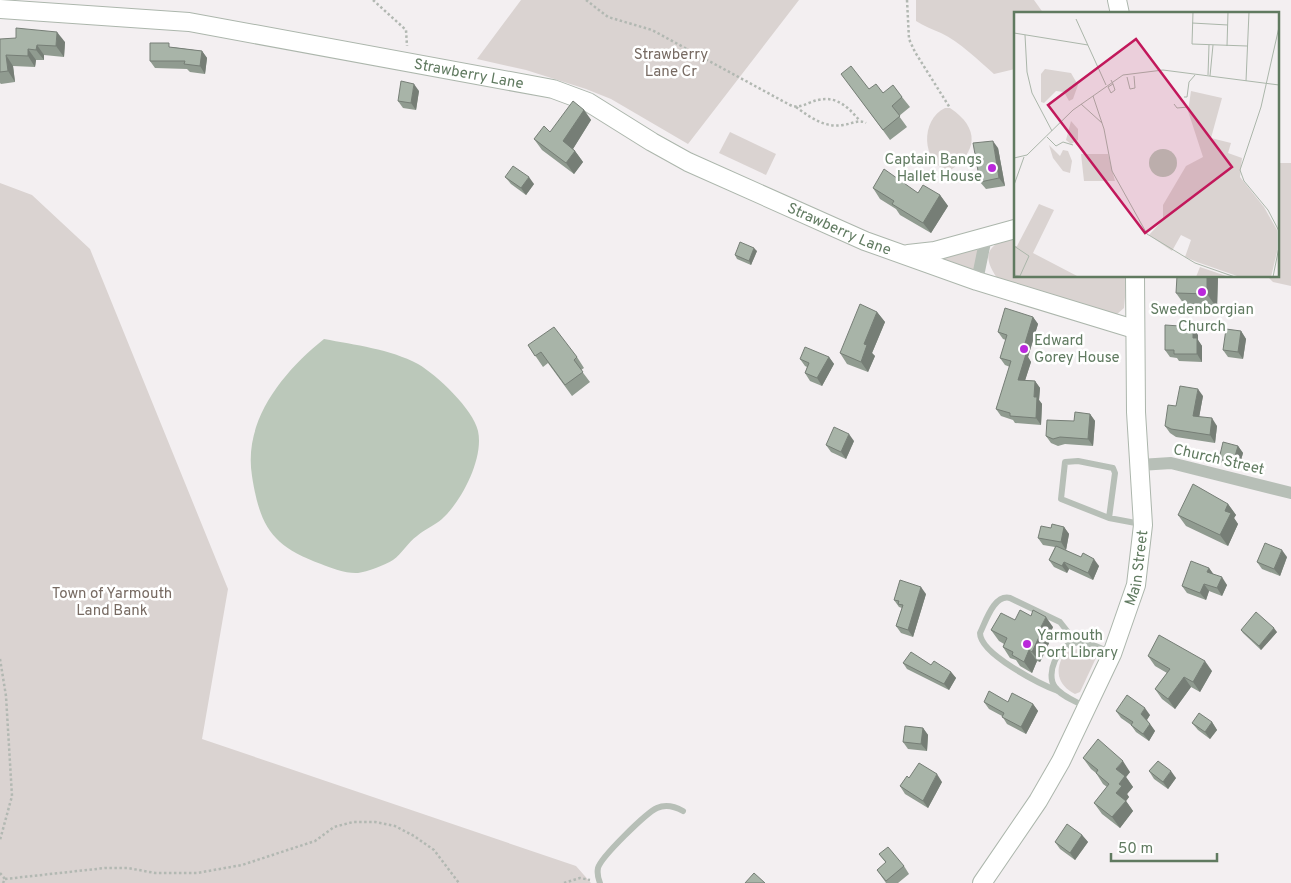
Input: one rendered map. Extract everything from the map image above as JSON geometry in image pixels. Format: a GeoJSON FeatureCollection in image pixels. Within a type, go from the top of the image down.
{"type":"FeatureCollection","features":[{"type":"Feature","properties":{"kind":"street","name":"Strawberry Lane"},"geometry":{"type":"LineString","coordinates":[[0,9],[175,20],[540,86],[577,97],[688,162],[793,210],[902,254],[977,281],[1134,329]]}},
{"type":"Feature","properties":{"kind":"street","name":"Strawberry Lane"},"geometry":{"type":"LineString","coordinates":[[902,254],[929,252],[1014,229]]}},
{"type":"Feature","properties":{"kind":"street"},"geometry":{"type":"LineString","coordinates":[[977,281],[986,237]]}},
{"type":"Feature","properties":{"kind":"street","name":"Main Street"},"geometry":{"type":"LineString","coordinates":[[982,883],[1038,801],[1088,708],[1112,654],[1136,585],[1143,525],[1134,329],[1135,278]]}},
{"type":"Feature","properties":{"kind":"street","name":"Church Street"},"geometry":{"type":"LineString","coordinates":[[1140,465],[1170,463],[1291,493]]}},
{"type":"Feature","properties":{"kind":"lane"},"geometry":{"type":"LineString","coordinates":[[1109,518],[1115,473],[1113,468],[1078,461],[1065,462],[1060,499],[1109,518],[1143,525]]}},
{"type":"Feature","properties":{"kind":"lane"},"geometry":{"type":"LineString","coordinates":[[1088,708],[1009,666],[981,639],[980,632],[998,600],[1005,596],[1060,622],[1075,639],[1112,654]]}},
{"type":"Feature","properties":{"kind":"lane"},"geometry":{"type":"LineString","coordinates":[[1058,691],[1052,681],[1052,670],[1062,649],[1069,644],[1087,643]]}},
{"type":"Feature","properties":{"kind":"lane"},"geometry":{"type":"LineString","coordinates":[[597,882],[601,861],[650,813],[666,806],[674,806],[683,811]]}},
{"type":"Feature","properties":{"kind":"path"},"geometry":{"type":"LineString","coordinates":[[373,0],[406,30],[408,41],[405,61]]}},
{"type":"Feature","properties":{"kind":"path"},"geometry":{"type":"LineString","coordinates":[[586,0],[608,17],[652,30],[796,107],[815,120],[830,126],[860,121]]}},
{"type":"Feature","properties":{"kind":"path"},"geometry":{"type":"LineString","coordinates":[[907,0],[909,38],[914,52],[950,108]]}},
{"type":"Feature","properties":{"kind":"path"},"geometry":{"type":"LineString","coordinates":[[796,107],[818,99],[836,99],[848,107],[860,121],[866,123]]}},
{"type":"Feature","properties":{"kind":"path"},"geometry":{"type":"LineString","coordinates":[[0,659],[6,696],[12,796],[0,840]]}},
{"type":"Feature","properties":{"kind":"path"},"geometry":{"type":"LineString","coordinates":[[5,879],[105,868],[128,868],[155,873],[197,873],[242,865],[315,841],[334,826],[353,822],[375,822],[395,826],[434,850],[459,883]]}},
{"type":"Feature","properties":{"kind":"path"},"geometry":{"type":"LineString","coordinates":[[0,872],[5,879]]}},
{"type":"Feature","properties":{"kind":"path"},"geometry":{"type":"LineString","coordinates":[[564,883],[580,878],[597,882]]}},
{"type":"Feature","properties":{"kind":"path"},"geometry":{"type":"LineString","coordinates":[[3,883],[5,879]]}},
{"type":"Feature","properties":{"kind":"green space","name":"Strawberry Lane Cr"},"geometry":{"type":"Polygon","coordinates":[[[521,0],[799,0],[688,144],[611,99],[526,70],[477,59],[521,0]]]}},
{"type":"Feature","properties":{"kind":"green space"},"geometry":{"type":"Polygon","coordinates":[[[916,0],[1034,0],[1043,12],[1014,12],[1014,69],[994,74],[955,41],[916,21],[916,0]]]}},
{"type":"Feature","properties":{"kind":"green space"},"geometry":{"type":"Polygon","coordinates":[[[945,108],[950,108],[967,124],[972,140],[966,156],[949,171],[933,159],[927,141],[931,122],[945,108]]]}},
{"type":"Feature","properties":{"kind":"green space"},"geometry":{"type":"Polygon","coordinates":[[[730,132],[776,154],[766,175],[719,153],[730,132]]]}},
{"type":"Feature","properties":{"kind":"green space"},"geometry":{"type":"Polygon","coordinates":[[[1278,163],[1291,163],[1291,286],[1273,282],[1269,278],[1278,278],[1278,163]]]}},
{"type":"Feature","properties":{"kind":"green space","name":"Town of Yarmouth Land Bank"},"geometry":{"type":"Polygon","coordinates":[[[0,183],[32,195],[90,249],[228,589],[202,739],[576,866],[591,883],[0,883],[0,183]]]}},
{"type":"Feature","properties":{"kind":"green space"},"geometry":{"type":"Polygon","coordinates":[[[1014,234],[1014,278],[1127,278],[1124,308],[1116,315],[999,281],[993,272],[988,257],[993,247],[1005,238],[1014,234]]]}},
{"type":"Feature","properties":{"kind":"green space"},"geometry":{"type":"Polygon","coordinates":[[[978,246],[975,271],[938,261],[937,256],[978,246]]]}},
{"type":"Feature","properties":{"kind":"green space"},"geometry":{"type":"Polygon","coordinates":[[[1077,649],[1093,653],[1096,658],[1080,692],[1075,694],[1064,686],[1061,681],[1059,665],[1065,653],[1077,649]]]}},
{"type":"Feature","properties":{"kind":"shaded area"},"geometry":{"type":"Polygon","coordinates":[[[324,339],[384,351],[418,364],[435,376],[462,403],[475,422],[478,431],[478,454],[475,466],[464,490],[450,511],[423,531],[393,560],[376,568],[358,573],[344,572],[321,564],[304,557],[280,542],[264,522],[255,494],[252,476],[251,455],[254,436],[260,417],[269,399],[294,366],[324,339]]]}},
{"type":"Feature","properties":{"kind":"building"},"geometry":{"type":"Polygon","coordinates":[[[16,28],[57,32],[56,46],[37,45],[36,50],[28,49],[28,56],[6,55],[8,71],[0,72],[0,39],[16,38],[16,28]]]}},
{"type":"Feature","properties":{"kind":"building"},"geometry":{"type":"Polygon","coordinates":[[[150,43],[169,43],[169,47],[202,51],[200,66],[184,64],[185,61],[150,61],[150,43]]]}},
{"type":"Feature","properties":{"kind":"building"},"geometry":{"type":"Polygon","coordinates":[[[851,66],[869,89],[876,84],[883,93],[893,85],[902,97],[892,106],[900,116],[883,130],[841,74],[851,66]]]}},
{"type":"Feature","properties":{"kind":"building"},"geometry":{"type":"Polygon","coordinates":[[[401,81],[414,84],[411,103],[398,101],[401,81]]]}},
{"type":"Feature","properties":{"kind":"building"},"geometry":{"type":"Polygon","coordinates":[[[573,101],[584,110],[563,141],[575,151],[566,163],[534,139],[544,126],[550,132],[573,101]]]}},
{"type":"Feature","properties":{"kind":"building","name":"Captain Bangs Hallet House"},"geometry":{"type":"Polygon","coordinates":[[[993,141],[999,178],[980,182],[973,143],[993,141]]]}},
{"type":"Feature","properties":{"kind":"building"},"geometry":{"type":"Polygon","coordinates":[[[513,166],[529,177],[521,188],[505,177],[513,166]]]}},
{"type":"Feature","properties":{"kind":"building"},"geometry":{"type":"Polygon","coordinates":[[[884,169],[918,193],[923,185],[940,195],[923,223],[892,204],[894,201],[873,188],[884,169]]]}},
{"type":"Feature","properties":{"kind":"building"},"geometry":{"type":"Polygon","coordinates":[[[740,242],[754,248],[749,261],[735,255],[740,242]]]}},
{"type":"Feature","properties":{"kind":"building"},"geometry":{"type":"Polygon","coordinates":[[[1177,278],[1207,278],[1207,294],[1176,293],[1177,278]]]}},
{"type":"Feature","properties":{"kind":"building"},"geometry":{"type":"Polygon","coordinates":[[[860,304],[877,312],[864,344],[867,345],[861,362],[840,353],[860,304]]]}},
{"type":"Feature","properties":{"kind":"building"},"geometry":{"type":"Polygon","coordinates":[[[1005,308],[1033,317],[1022,353],[1026,354],[1018,380],[1035,381],[1034,397],[1037,397],[1036,418],[1010,416],[1010,413],[996,409],[1011,361],[1000,358],[1007,335],[998,332],[1005,308]]]}},
{"type":"Feature","properties":{"kind":"building"},"geometry":{"type":"Polygon","coordinates":[[[1165,325],[1193,328],[1193,338],[1197,338],[1197,354],[1174,354],[1174,350],[1165,350],[1165,325]]]}},
{"type":"Feature","properties":{"kind":"building"},"geometry":{"type":"Polygon","coordinates":[[[554,327],[577,357],[574,360],[583,372],[565,385],[541,352],[535,356],[528,345],[554,327]]]}},
{"type":"Feature","properties":{"kind":"building"},"geometry":{"type":"Polygon","coordinates":[[[1226,329],[1241,331],[1238,352],[1223,350],[1226,329]]]}},
{"type":"Feature","properties":{"kind":"building"},"geometry":{"type":"Polygon","coordinates":[[[805,347],[829,357],[817,378],[805,373],[809,363],[800,359],[805,347]]]}},
{"type":"Feature","properties":{"kind":"building"},"geometry":{"type":"Polygon","coordinates":[[[1180,386],[1198,389],[1193,416],[1212,418],[1210,435],[1171,429],[1165,426],[1168,405],[1176,406],[1180,386]]]}},
{"type":"Feature","properties":{"kind":"building"},"geometry":{"type":"Polygon","coordinates":[[[1075,412],[1090,414],[1088,439],[1060,437],[1053,439],[1046,436],[1047,420],[1074,421],[1075,412]]]}},
{"type":"Feature","properties":{"kind":"building"},"geometry":{"type":"Polygon","coordinates":[[[834,427],[849,434],[841,452],[826,445],[834,427]]]}},
{"type":"Feature","properties":{"kind":"building"},"geometry":{"type":"Polygon","coordinates":[[[1223,442],[1238,446],[1233,463],[1219,459],[1223,442]]]}},
{"type":"Feature","properties":{"kind":"building"},"geometry":{"type":"Polygon","coordinates":[[[1193,484],[1228,504],[1225,511],[1231,513],[1220,535],[1178,515],[1193,484]]]}},
{"type":"Feature","properties":{"kind":"building"},"geometry":{"type":"Polygon","coordinates":[[[1052,524],[1064,527],[1061,542],[1038,538],[1041,526],[1051,528],[1052,524]]]}},
{"type":"Feature","properties":{"kind":"building"},"geometry":{"type":"Polygon","coordinates":[[[1265,543],[1282,550],[1274,569],[1257,562],[1265,543]]]}},
{"type":"Feature","properties":{"kind":"building"},"geometry":{"type":"Polygon","coordinates":[[[1056,546],[1081,557],[1083,553],[1094,559],[1088,573],[1064,562],[1062,566],[1049,560],[1056,546]]]}},
{"type":"Feature","properties":{"kind":"building"},"geometry":{"type":"Polygon","coordinates":[[[1191,561],[1209,568],[1207,572],[1222,577],[1217,588],[1204,584],[1200,593],[1182,586],[1191,561]]]}},
{"type":"Feature","properties":{"kind":"building"},"geometry":{"type":"Polygon","coordinates":[[[900,580],[921,587],[908,630],[896,626],[903,605],[898,604],[899,601],[894,600],[900,580]]]}},
{"type":"Feature","properties":{"kind":"building"},"geometry":{"type":"Polygon","coordinates":[[[1020,610],[1031,616],[1033,610],[1046,617],[1032,652],[1029,650],[1024,662],[1012,655],[1013,652],[1003,647],[1007,638],[991,630],[1001,613],[1015,620],[1020,610]]]}},
{"type":"Feature","properties":{"kind":"building"},"geometry":{"type":"Polygon","coordinates":[[[1256,612],[1274,628],[1259,646],[1241,630],[1256,612]]]}},
{"type":"Feature","properties":{"kind":"building"},"geometry":{"type":"Polygon","coordinates":[[[1159,635],[1205,661],[1193,682],[1184,677],[1168,699],[1155,689],[1170,669],[1148,656],[1159,635]]]}},
{"type":"Feature","properties":{"kind":"building"},"geometry":{"type":"Polygon","coordinates":[[[911,652],[931,665],[934,661],[951,672],[944,684],[903,663],[911,652]]]}},
{"type":"Feature","properties":{"kind":"building"},"geometry":{"type":"Polygon","coordinates":[[[989,691],[1008,702],[1012,693],[1033,704],[1021,727],[1002,717],[1004,713],[984,702],[989,691]]]}},
{"type":"Feature","properties":{"kind":"building"},"geometry":{"type":"Polygon","coordinates":[[[1127,695],[1145,708],[1141,714],[1150,724],[1143,734],[1131,725],[1133,722],[1116,711],[1127,695]]]}},
{"type":"Feature","properties":{"kind":"building"},"geometry":{"type":"Polygon","coordinates":[[[1199,713],[1212,722],[1205,732],[1192,723],[1199,713]]]}},
{"type":"Feature","properties":{"kind":"building"},"geometry":{"type":"Polygon","coordinates":[[[905,726],[923,728],[921,744],[903,742],[905,726]]]}},
{"type":"Feature","properties":{"kind":"building"},"geometry":{"type":"Polygon","coordinates":[[[1098,739],[1123,761],[1116,769],[1125,776],[1119,784],[1122,786],[1116,793],[1126,801],[1112,817],[1094,803],[1109,784],[1096,773],[1098,770],[1083,758],[1098,739]]]}},
{"type":"Feature","properties":{"kind":"building"},"geometry":{"type":"Polygon","coordinates":[[[1158,761],[1171,771],[1163,782],[1149,771],[1158,761]]]}},
{"type":"Feature","properties":{"kind":"building"},"geometry":{"type":"Polygon","coordinates":[[[919,763],[937,774],[923,801],[900,786],[907,776],[909,778],[919,763]]]}},
{"type":"Feature","properties":{"kind":"building"},"geometry":{"type":"Polygon","coordinates":[[[1067,824],[1082,835],[1070,853],[1055,842],[1067,824]]]}},
{"type":"Feature","properties":{"kind":"building"},"geometry":{"type":"Polygon","coordinates":[[[888,847],[904,866],[886,881],[877,870],[886,862],[879,854],[888,847]]]}},
{"type":"Feature","properties":{"kind":"building"},"geometry":{"type":"Polygon","coordinates":[[[754,873],[765,883],[745,883],[754,873]]]}},
{"type":"Feature","properties":{"kind":"place","name":"Captain Bangs Hallet House"},"geometry":{"type":"Point","coordinates":[992,168]}},
{"type":"Feature","properties":{"kind":"place","name":"Swedenborgian Church"},"geometry":{"type":"Point","coordinates":[1202,292]}},
{"type":"Feature","properties":{"kind":"place","name":"Edward Gorey House"},"geometry":{"type":"Point","coordinates":[1024,349]}},
{"type":"Feature","properties":{"kind":"place","name":"Yarmouth Port Library"},"geometry":{"type":"Point","coordinates":[1027,644]}}]}
